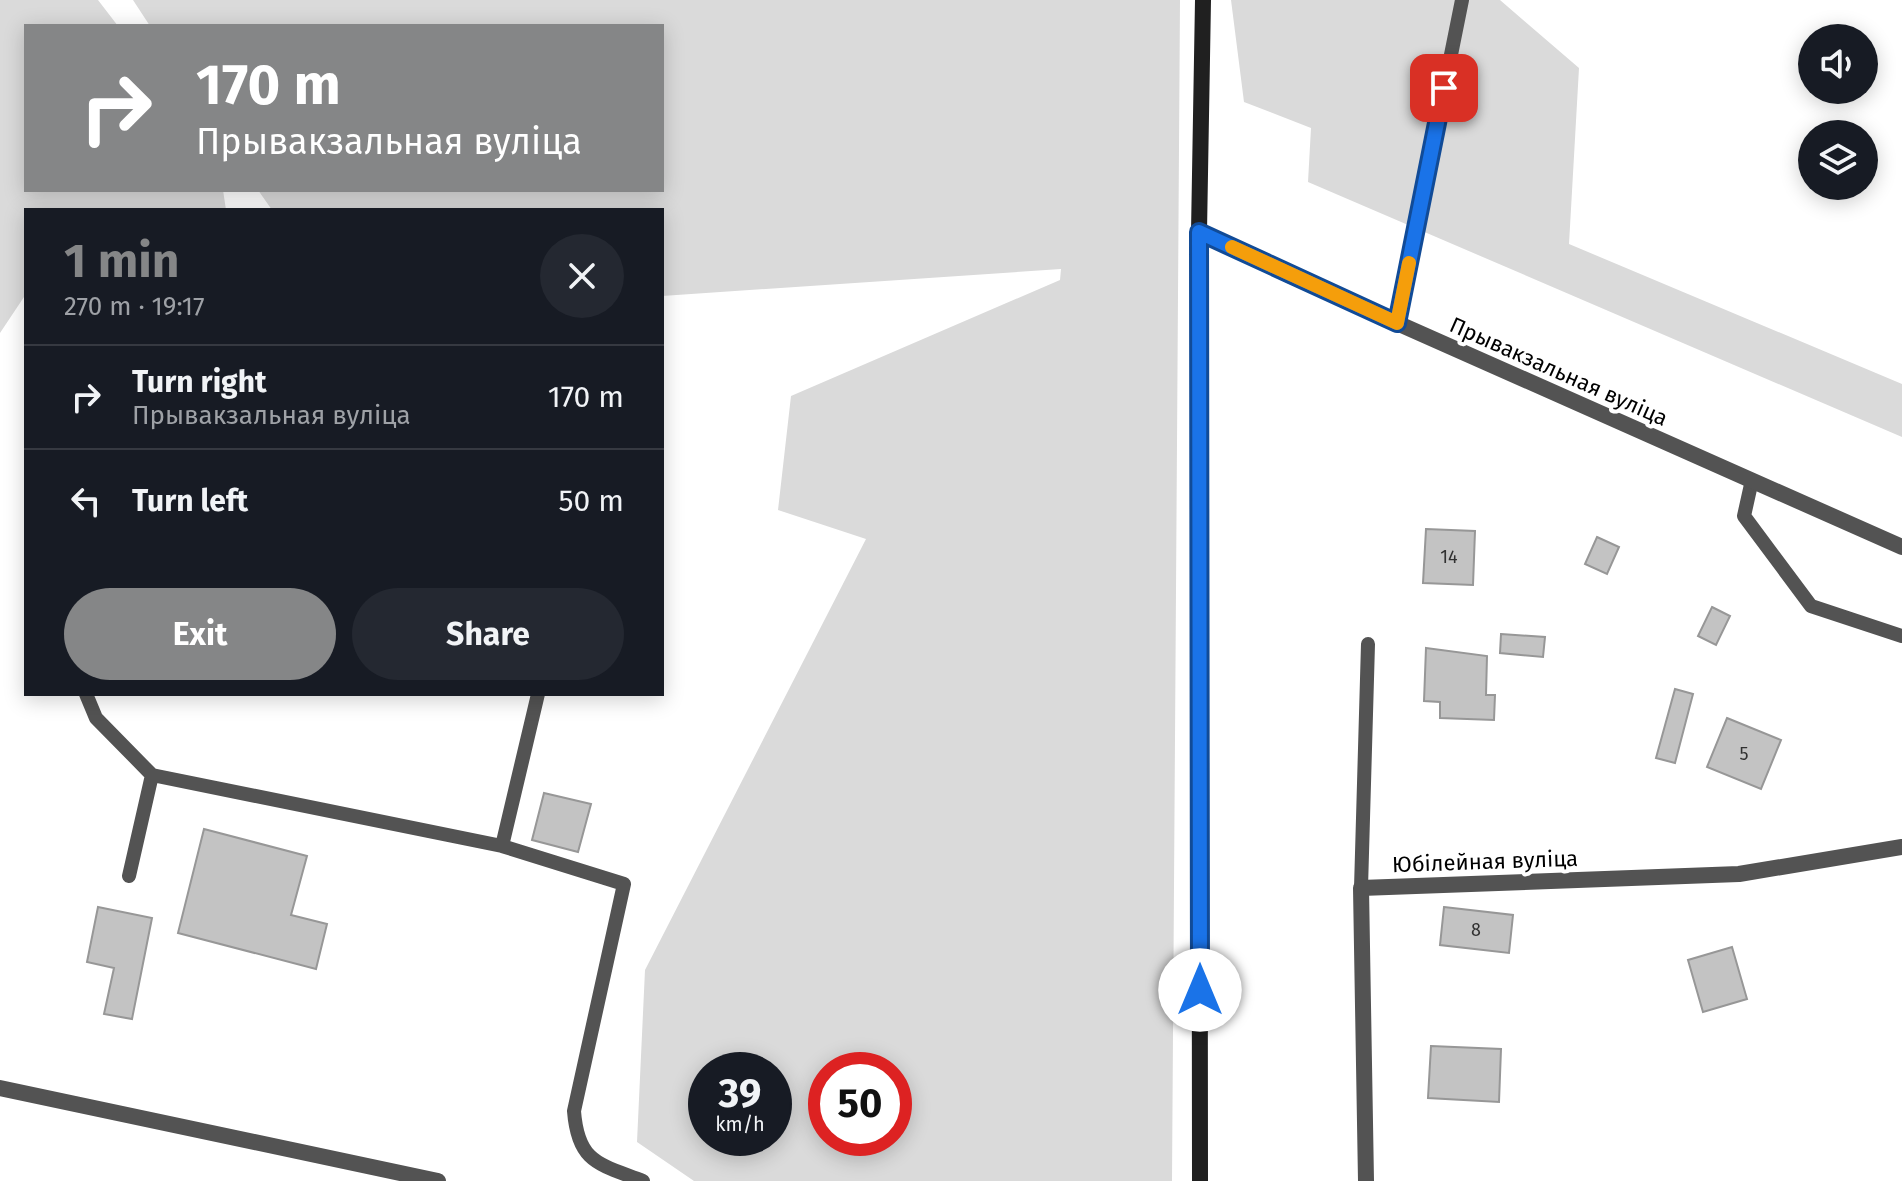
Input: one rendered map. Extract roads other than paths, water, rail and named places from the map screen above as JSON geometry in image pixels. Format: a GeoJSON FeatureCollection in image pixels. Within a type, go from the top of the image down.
{"type":"FeatureCollection","features":[{"type":"Feature","properties":{"kind":"main road"},"geometry":{"type":"LineString","coordinates":[[1200,1181],[1199,232],[1203,0]]}},
{"type":"Feature","properties":{"kind":"street","name":"Прывакзальная вуліца"},"geometry":{"type":"LineString","coordinates":[[1199,232],[1902,547]]}},
{"type":"Feature","properties":{"kind":"street","name":"Юбілейная вуліца"},"geometry":{"type":"LineString","coordinates":[[1361,888],[1739,874],[1902,847]]}},
{"type":"Feature","properties":{"kind":"street"},"geometry":{"type":"LineString","coordinates":[[1361,888],[1366,1181]]}},
{"type":"Feature","properties":{"kind":"street"},"geometry":{"type":"LineString","coordinates":[[0,1088],[438,1181]]}},
{"type":"Feature","properties":{"kind":"lane"},"geometry":{"type":"LineString","coordinates":[[1397,323],[1462,0]]}},
{"type":"Feature","properties":{"kind":"lane"},"geometry":{"type":"LineString","coordinates":[[1752,480],[1744,516],[1811,606],[1902,636]]}},
{"type":"Feature","properties":{"kind":"lane"},"geometry":{"type":"LineString","coordinates":[[1361,888],[1368,644]]}},
{"type":"Feature","properties":{"kind":"lane"},"geometry":{"type":"LineString","coordinates":[[87,696],[96,718],[152,775],[502,846],[624,884],[574,1111],[576,1140],[598,1163],[643,1181]]}},
{"type":"Feature","properties":{"kind":"lane"},"geometry":{"type":"LineString","coordinates":[[502,846],[538,696]]}},
{"type":"Feature","properties":{"kind":"lane"},"geometry":{"type":"LineString","coordinates":[[129,876],[152,775]]}}]}
